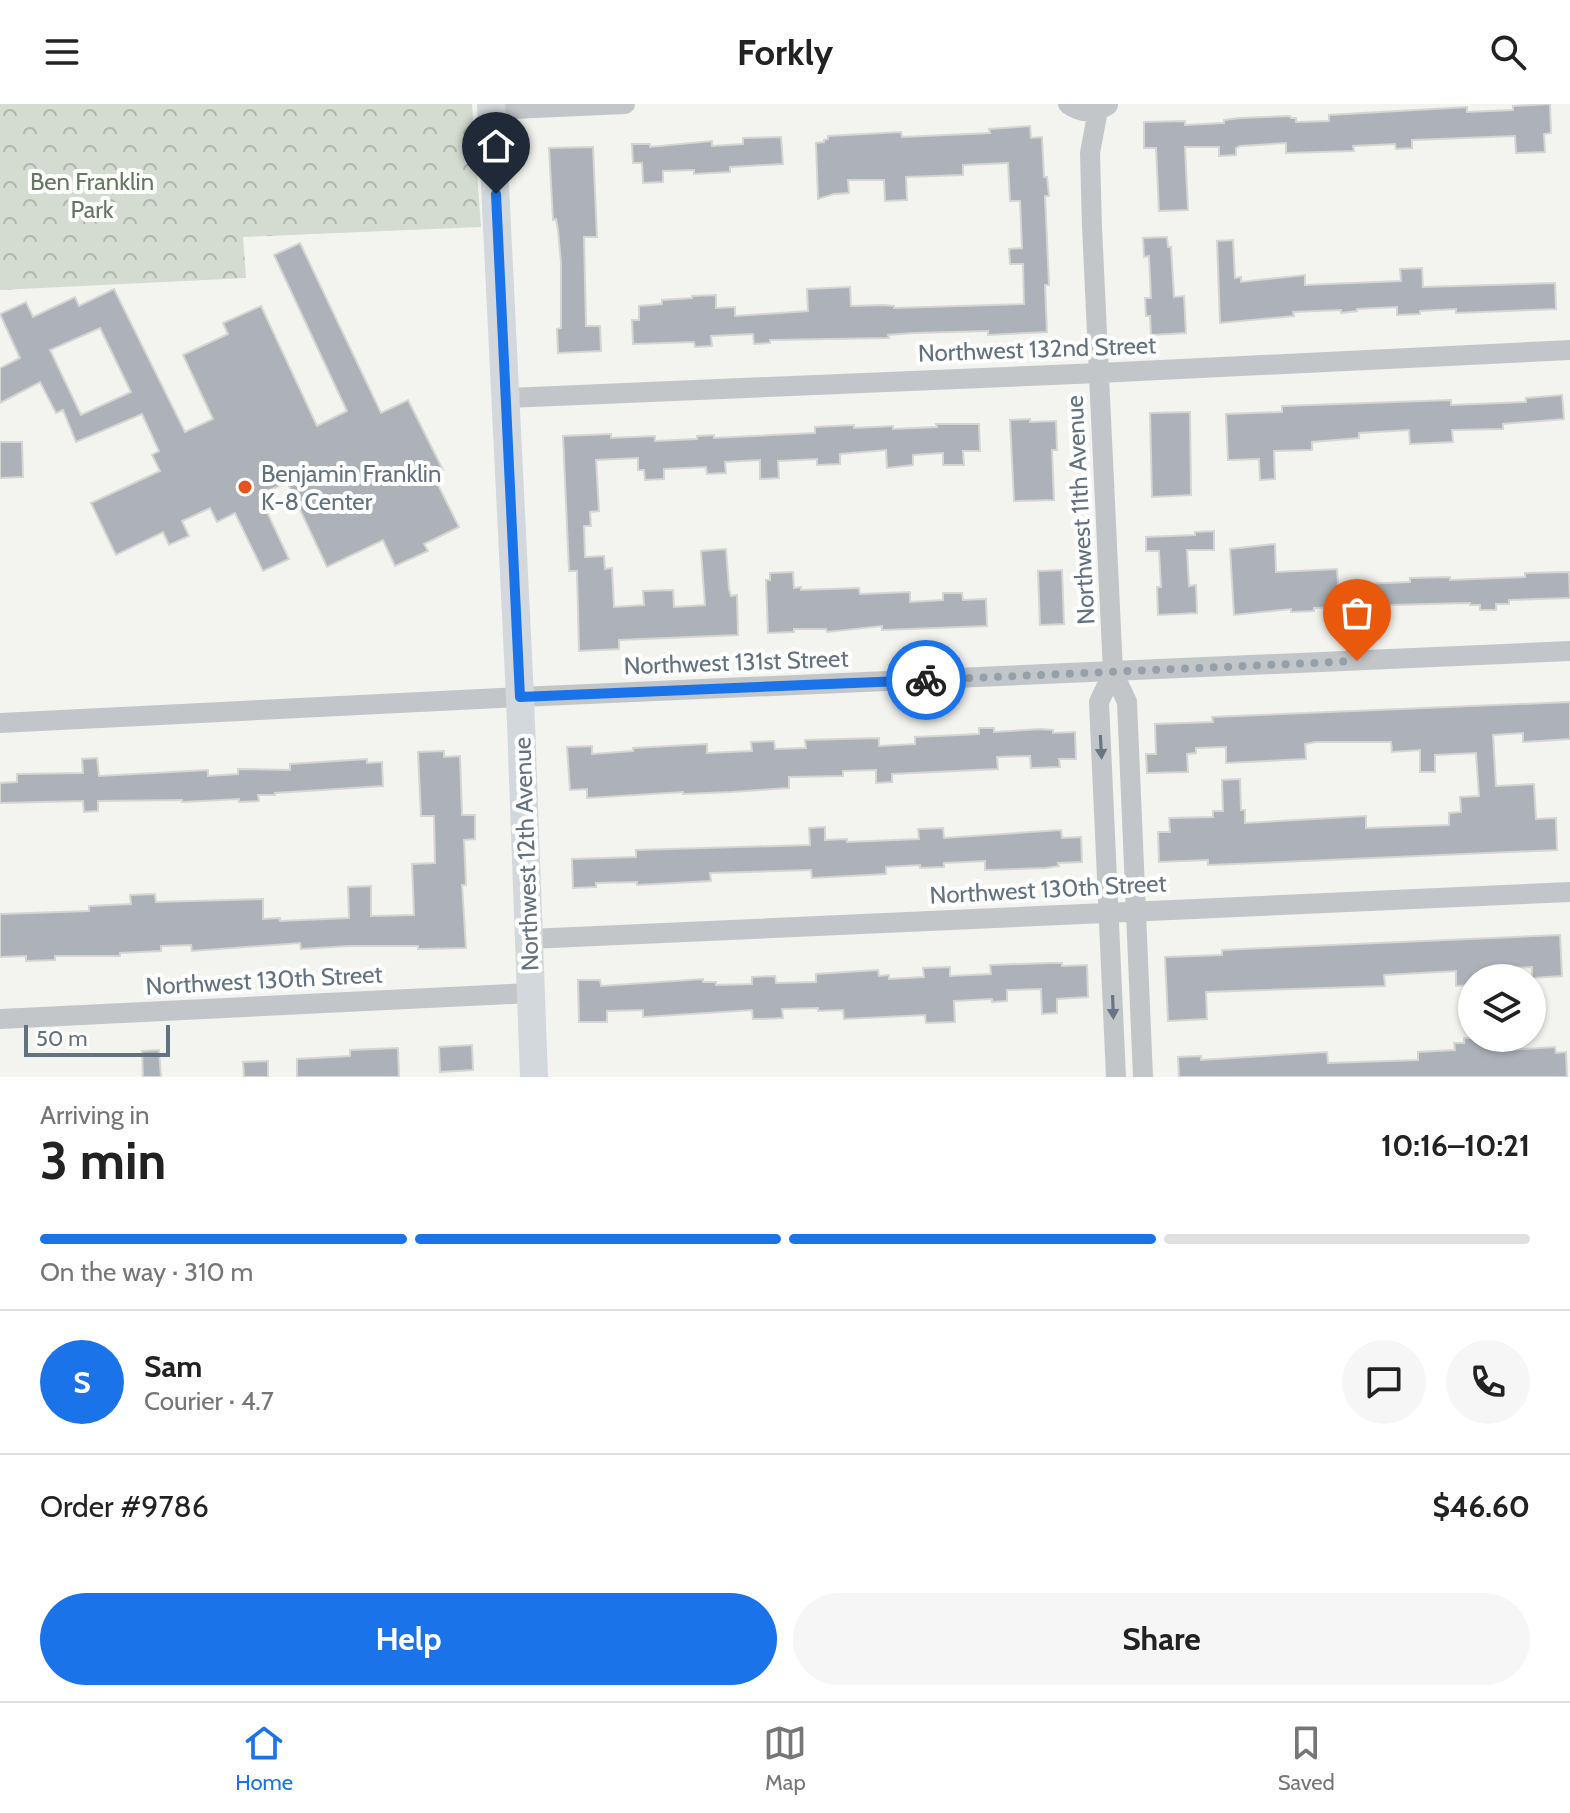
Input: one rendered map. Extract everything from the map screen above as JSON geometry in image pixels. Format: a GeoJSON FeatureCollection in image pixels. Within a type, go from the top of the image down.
{"type":"FeatureCollection","features":[{"type":"Feature","properties":{"kind":"street"},"geometry":{"type":"LineString","coordinates":[[491,107],[625,104]]}},
{"type":"Feature","properties":{"kind":"street","name":"Northwest 12th Avenue"},"geometry":{"type":"LineString","coordinates":[[491,107],[520,697],[534,1077]]}},
{"type":"Feature","properties":{"kind":"street","name":"Northwest 11th Avenue"},"geometry":{"type":"LineString","coordinates":[[1088,107],[1113,672],[1127,702],[1143,1077]]}},
{"type":"Feature","properties":{"kind":"street","name":"Northwest 132nd Street"},"geometry":{"type":"LineString","coordinates":[[506,398],[1570,350]]}},
{"type":"Feature","properties":{"kind":"street","name":"Northwest 131st Street"},"geometry":{"type":"LineString","coordinates":[[0,723],[1570,651]]}},
{"type":"Feature","properties":{"kind":"street","name":"Northwest 11th Avenue"},"geometry":{"type":"LineString","coordinates":[[1113,672],[1099,702],[1116,1077]]}},
{"type":"Feature","properties":{"kind":"street","name":"Northwest 130th Street"},"geometry":{"type":"LineString","coordinates":[[529,939],[1570,892]]}},
{"type":"Feature","properties":{"kind":"street","name":"Northwest 130th Street"},"geometry":{"type":"LineString","coordinates":[[0,1019],[531,993]]}},
{"type":"Feature","properties":{"kind":"green space","name":"Ben Franklin Park"},"geometry":{"type":"Polygon","coordinates":[[[0,104],[472,104],[481,227],[243,237],[246,278],[0,290],[0,104]]]}},
{"type":"Feature","properties":{"kind":"building"},"geometry":{"type":"Polygon","coordinates":[[[1550,104],[1551,133],[1544,134],[1545,152],[1516,153],[1515,136],[1412,140],[1412,148],[1396,149],[1395,144],[1353,146],[1354,151],[1286,153],[1286,143],[1240,146],[1236,148],[1236,155],[1219,156],[1219,147],[1185,147],[1188,210],[1159,211],[1156,148],[1144,148],[1144,122],[1185,121],[1185,125],[1290,116],[1296,118],[1296,122],[1329,121],[1329,115],[1467,107],[1467,112],[1513,110],[1513,106],[1550,104]]]}},
{"type":"Feature","properties":{"kind":"building"},"geometry":{"type":"Polygon","coordinates":[[[1030,126],[1031,138],[1042,137],[1044,177],[1047,177],[1049,196],[1045,196],[1049,285],[1045,285],[1047,332],[988,335],[988,331],[914,333],[888,335],[889,338],[770,340],[770,343],[754,344],[753,334],[711,336],[712,346],[695,347],[694,342],[633,344],[632,320],[639,320],[639,306],[692,296],[716,295],[716,308],[735,307],[735,316],[808,311],[807,289],[850,287],[851,306],[883,305],[894,308],[1024,304],[1023,264],[1010,264],[1009,249],[1022,248],[1020,201],[1010,201],[1008,163],[963,165],[963,175],[906,177],[907,200],[885,201],[884,180],[848,180],[849,193],[818,199],[816,143],[824,142],[828,136],[901,132],[902,137],[990,133],[989,129],[1030,126]]]}},
{"type":"Feature","properties":{"kind":"building"},"geometry":{"type":"Polygon","coordinates":[[[781,137],[783,164],[730,167],[730,172],[694,174],[694,170],[663,171],[663,182],[643,183],[642,163],[633,163],[632,144],[650,144],[650,147],[712,141],[712,146],[743,144],[743,138],[781,137]]]}},
{"type":"Feature","properties":{"kind":"building"},"geometry":{"type":"Polygon","coordinates":[[[593,147],[597,237],[584,237],[586,326],[600,326],[601,351],[558,353],[561,263],[556,219],[553,220],[549,148],[593,147]]]}},
{"type":"Feature","properties":{"kind":"building"},"geometry":{"type":"Polygon","coordinates":[[[1167,237],[1168,247],[1171,247],[1174,297],[1184,296],[1186,333],[1151,335],[1145,298],[1151,298],[1149,256],[1144,257],[1143,238],[1167,237]]]}},
{"type":"Feature","properties":{"kind":"building"},"geometry":{"type":"Polygon","coordinates":[[[1233,240],[1235,278],[1241,277],[1241,282],[1305,275],[1305,285],[1401,281],[1400,269],[1422,268],[1423,287],[1555,283],[1556,309],[1456,313],[1456,309],[1397,315],[1397,307],[1341,313],[1341,310],[1293,312],[1294,316],[1220,323],[1217,241],[1233,240]]]}},
{"type":"Feature","properties":{"kind":"building"},"geometry":{"type":"Polygon","coordinates":[[[300,243],[381,413],[408,400],[443,470],[433,475],[459,527],[424,544],[428,551],[395,566],[383,540],[327,567],[287,482],[259,495],[289,559],[263,571],[235,513],[217,522],[210,508],[182,521],[189,536],[169,545],[163,532],[116,555],[91,503],[160,471],[152,455],[159,451],[142,414],[76,442],[63,410],[56,413],[40,382],[0,403],[0,368],[20,358],[0,314],[26,302],[33,317],[75,297],[79,306],[114,289],[185,432],[213,419],[183,355],[228,334],[223,323],[261,306],[317,426],[347,411],[274,255],[300,243]],[[100,328],[50,350],[81,415],[131,392],[100,328]]]}},
{"type":"Feature","properties":{"kind":"building"},"geometry":{"type":"Polygon","coordinates":[[[1562,395],[1564,419],[1503,424],[1503,429],[1452,430],[1453,442],[1410,444],[1409,430],[1359,433],[1359,438],[1312,442],[1312,450],[1274,451],[1275,479],[1260,480],[1259,459],[1228,460],[1226,414],[1282,412],[1282,406],[1451,400],[1451,405],[1526,402],[1526,398],[1562,395]]]}},
{"type":"Feature","properties":{"kind":"building"},"geometry":{"type":"Polygon","coordinates":[[[1190,412],[1191,495],[1152,497],[1150,413],[1190,412]]]}},
{"type":"Feature","properties":{"kind":"building"},"geometry":{"type":"Polygon","coordinates":[[[1030,419],[1030,422],[1056,421],[1057,450],[1052,450],[1054,500],[1014,501],[1010,420],[1030,419]]]}},
{"type":"Feature","properties":{"kind":"building"},"geometry":{"type":"Polygon","coordinates":[[[936,424],[979,424],[980,451],[963,451],[964,465],[943,465],[943,453],[913,455],[913,465],[887,468],[886,450],[840,454],[840,464],[817,465],[817,459],[778,461],[779,478],[760,479],[760,460],[725,462],[726,473],[707,474],[706,467],[664,469],[664,479],[645,480],[644,470],[638,470],[638,458],[596,460],[599,511],[590,512],[591,526],[584,526],[585,557],[604,556],[605,569],[612,568],[614,607],[644,605],[643,591],[673,590],[674,607],[705,605],[701,551],[726,549],[729,589],[731,596],[737,595],[738,635],[619,640],[619,649],[579,651],[577,571],[569,571],[563,436],[655,436],[655,441],[714,435],[714,438],[815,433],[815,427],[893,426],[893,429],[937,427],[936,424]]]}},
{"type":"Feature","properties":{"kind":"building"},"geometry":{"type":"Polygon","coordinates":[[[0,442],[22,442],[23,477],[0,478],[0,442]]]}},
{"type":"Feature","properties":{"kind":"building"},"geometry":{"type":"Polygon","coordinates":[[[1214,531],[1214,550],[1187,550],[1189,586],[1196,585],[1197,613],[1158,615],[1157,587],[1161,587],[1159,551],[1146,551],[1146,537],[1214,531]]]}},
{"type":"Feature","properties":{"kind":"building"},"geometry":{"type":"Polygon","coordinates":[[[1275,544],[1276,572],[1337,569],[1338,585],[1410,582],[1410,578],[1450,577],[1450,580],[1569,572],[1570,598],[1509,600],[1509,604],[1496,604],[1496,610],[1480,610],[1480,605],[1470,603],[1390,605],[1351,611],[1351,607],[1291,612],[1291,609],[1234,615],[1230,549],[1275,544]]]}},
{"type":"Feature","properties":{"kind":"building"},"geometry":{"type":"Polygon","coordinates":[[[1062,570],[1064,624],[1040,625],[1038,571],[1062,570]]]}},
{"type":"Feature","properties":{"kind":"building"},"geometry":{"type":"Polygon","coordinates":[[[793,572],[794,588],[801,587],[801,590],[859,588],[860,594],[910,592],[910,602],[943,600],[943,593],[962,593],[963,600],[986,599],[987,626],[882,630],[882,626],[827,632],[826,629],[794,629],[794,632],[768,633],[766,580],[770,580],[770,573],[793,572]]]}},
{"type":"Feature","properties":{"kind":"building"},"geometry":{"type":"Polygon","coordinates":[[[1570,702],[1570,739],[1523,742],[1523,733],[1493,735],[1496,786],[1534,784],[1536,819],[1556,818],[1557,850],[1208,865],[1208,860],[1159,862],[1158,832],[1170,832],[1169,818],[1213,817],[1213,811],[1223,811],[1222,780],[1240,779],[1241,810],[1245,810],[1245,823],[1366,816],[1366,828],[1449,825],[1449,813],[1461,812],[1460,797],[1479,796],[1476,753],[1435,755],[1435,772],[1420,772],[1420,750],[1392,752],[1391,742],[1316,742],[1305,744],[1306,759],[1226,763],[1226,747],[1196,748],[1196,753],[1187,754],[1188,772],[1147,773],[1146,754],[1156,754],[1155,724],[1213,722],[1212,717],[1570,702]]]}},
{"type":"Feature","properties":{"kind":"building"},"geometry":{"type":"Polygon","coordinates":[[[979,728],[994,728],[994,732],[1041,729],[1053,730],[1053,733],[1075,732],[1076,759],[1059,759],[1060,767],[1031,768],[1030,756],[997,757],[998,769],[892,774],[892,782],[876,783],[876,770],[843,771],[843,776],[789,777],[789,788],[731,792],[587,798],[587,789],[570,790],[567,747],[592,746],[592,754],[633,751],[633,748],[707,744],[707,753],[752,751],[751,742],[774,741],[775,749],[806,748],[805,740],[879,738],[879,746],[915,744],[915,737],[979,734],[979,728]]]}},
{"type":"Feature","properties":{"kind":"building"},"geometry":{"type":"Polygon","coordinates":[[[444,751],[444,757],[460,756],[462,815],[475,815],[475,839],[464,840],[466,885],[462,885],[466,948],[349,946],[301,949],[300,943],[192,951],[191,945],[161,946],[161,951],[120,953],[120,956],[55,956],[55,960],[26,961],[26,956],[0,957],[0,914],[89,911],[89,906],[131,904],[130,895],[155,894],[156,902],[263,899],[263,919],[280,918],[280,921],[349,918],[348,887],[371,886],[371,916],[414,915],[412,864],[435,863],[434,816],[421,816],[418,752],[444,751]]]}},
{"type":"Feature","properties":{"kind":"building"},"geometry":{"type":"Polygon","coordinates":[[[97,758],[99,776],[208,770],[208,776],[238,774],[238,769],[290,770],[290,764],[367,759],[367,763],[382,762],[383,786],[258,795],[259,801],[98,801],[98,811],[84,812],[83,801],[0,803],[0,783],[17,782],[17,774],[83,773],[82,759],[97,758]]]}},
{"type":"Feature","properties":{"kind":"building"},"geometry":{"type":"Polygon","coordinates":[[[825,827],[825,840],[847,839],[847,842],[919,839],[918,829],[943,828],[944,838],[1061,830],[1062,838],[1081,837],[1082,862],[1058,863],[1059,866],[1046,868],[985,870],[985,861],[944,863],[944,867],[886,867],[886,874],[812,878],[811,870],[710,873],[711,881],[637,885],[637,882],[596,883],[596,887],[573,888],[572,859],[636,857],[636,850],[810,845],[809,828],[825,827]]]}},
{"type":"Feature","properties":{"kind":"building"},"geometry":{"type":"Polygon","coordinates":[[[1560,935],[1562,976],[1546,977],[1546,964],[1458,964],[1458,986],[1456,971],[1384,975],[1385,986],[1206,992],[1207,1019],[1168,1021],[1165,957],[1222,955],[1222,950],[1560,935]]]}},
{"type":"Feature","properties":{"kind":"building"},"geometry":{"type":"Polygon","coordinates":[[[1062,963],[1062,966],[1087,965],[1088,997],[1057,999],[1057,1013],[1042,1014],[1041,989],[1007,990],[1007,1001],[954,1001],[955,1022],[926,1023],[925,1015],[844,1019],[843,1010],[818,1011],[818,1008],[782,1009],[783,1018],[760,1019],[753,1019],[752,1010],[643,1017],[643,1010],[607,1011],[607,1022],[579,1022],[578,980],[600,980],[601,986],[703,979],[703,982],[716,982],[716,985],[752,984],[752,977],[775,976],[776,983],[816,982],[816,974],[878,970],[879,976],[889,975],[889,979],[924,977],[923,968],[950,967],[950,976],[991,974],[990,965],[1062,963]]]}},
{"type":"Feature","properties":{"kind":"building"},"geometry":{"type":"Polygon","coordinates":[[[1454,1043],[1458,1043],[1458,1052],[1546,1052],[1546,1048],[1555,1047],[1556,1053],[1566,1052],[1567,1077],[1179,1077],[1178,1057],[1201,1056],[1201,1060],[1327,1052],[1328,1063],[1418,1060],[1418,1052],[1455,1050],[1454,1043]]]}},
{"type":"Feature","properties":{"kind":"building"},"geometry":{"type":"Polygon","coordinates":[[[472,1045],[473,1070],[440,1072],[439,1047],[472,1045]]]}},
{"type":"Feature","properties":{"kind":"building"},"geometry":{"type":"Polygon","coordinates":[[[398,1048],[399,1077],[297,1077],[297,1059],[350,1056],[350,1050],[398,1048]]]}},
{"type":"Feature","properties":{"kind":"building"},"geometry":{"type":"Polygon","coordinates":[[[159,1050],[161,1077],[143,1077],[142,1051],[159,1050]]]}},
{"type":"Feature","properties":{"kind":"building"},"geometry":{"type":"Polygon","coordinates":[[[268,1061],[268,1077],[244,1077],[243,1062],[268,1061]]]}},
{"type":"Feature","properties":{"kind":"way so far"},"geometry":{"type":"LineString","coordinates":[[926,680],[1357,661]]}},
{"type":"Feature","properties":{"kind":"place","name":"Benjamin Franklin K-8 Center"},"geometry":{"type":"Point","coordinates":[245,487]}},
{"type":"Feature","properties":{"kind":"route"},"geometry":{"type":"LineString","coordinates":[[496,194],[520,697],[926,680]]}}]}
